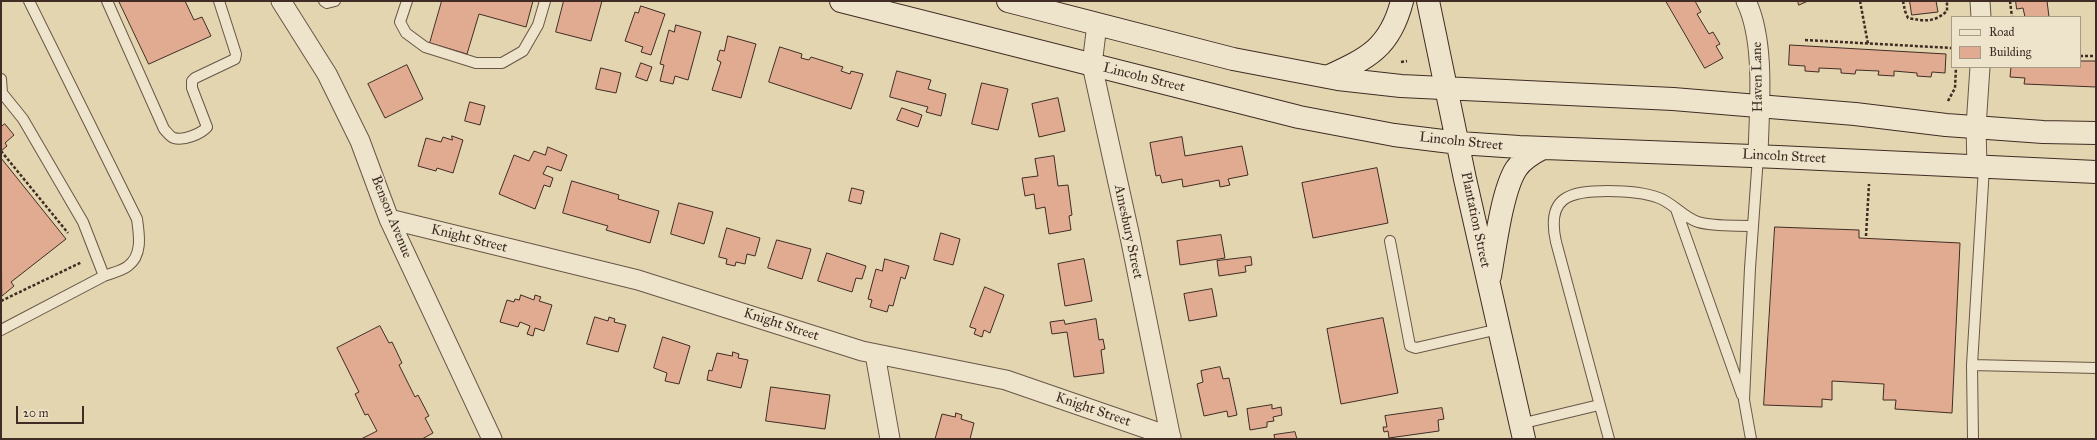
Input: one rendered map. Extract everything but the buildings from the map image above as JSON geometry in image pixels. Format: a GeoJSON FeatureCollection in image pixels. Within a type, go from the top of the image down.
{"type":"FeatureCollection","features":[{"type":"Feature","properties":{"kind":"main road","name":"Lincoln Street"},"geometry":{"type":"LineString","coordinates":[[841,1],[1299,118],[1394,135],[1459,143],[1543,148],[1758,156],[2096,172]]}},
{"type":"Feature","properties":{"kind":"main road"},"geometry":{"type":"LineString","coordinates":[[1008,1],[1233,58],[1327,77],[1401,86],[1447,89],[1509,90],[1760,106],[1976,127],[2043,132],[2096,133]]}},
{"type":"Feature","properties":{"kind":"main road"},"geometry":{"type":"LineString","coordinates":[[1327,77],[1365,59],[1382,44],[1394,26],[1402,1]]}},
{"type":"Feature","properties":{"kind":"main road","name":"Plantation Street"},"geometry":{"type":"LineString","coordinates":[[1428,1],[1459,143],[1465,179],[1522,432]]}},
{"type":"Feature","properties":{"kind":"main road"},"geometry":{"type":"LineString","coordinates":[[1488,283],[1508,190],[1517,168],[1531,154],[1543,148]]}},
{"type":"Feature","properties":{"kind":"street","name":"Benson Avenue"},"geometry":{"type":"LineString","coordinates":[[281,1],[311,46],[331,81],[360,141],[389,219],[488,438]]}},
{"type":"Feature","properties":{"kind":"street","name":"Haven Lane"},"geometry":{"type":"LineString","coordinates":[[1746,1],[1758,34],[1760,106],[1758,156]]}},
{"type":"Feature","properties":{"kind":"street"},"geometry":{"type":"LineString","coordinates":[[1980,1],[1981,16]]}},
{"type":"Feature","properties":{"kind":"street","name":"Amesbury Street"},"geometry":{"type":"LineString","coordinates":[[1097,24],[1092,65],[1130,237],[1171,438]]}},
{"type":"Feature","properties":{"kind":"street"},"geometry":{"type":"LineString","coordinates":[[1980,68],[1976,127],[1980,167]]}},
{"type":"Feature","properties":{"kind":"street","name":"Knight Street"},"geometry":{"type":"LineString","coordinates":[[389,219],[638,280],[862,351],[1006,380],[1171,438]]}},
{"type":"Feature","properties":{"kind":"street"},"geometry":{"type":"LineString","coordinates":[[875,354],[890,439]]}},
{"type":"Feature","properties":{"kind":"lane"},"geometry":{"type":"LineString","coordinates":[[1,330],[104,276],[128,266],[135,255],[140,241],[136,219],[29,1]]}},
{"type":"Feature","properties":{"kind":"lane"},"geometry":{"type":"LineString","coordinates":[[107,1],[164,129],[172,138],[181,139],[204,131],[207,127],[192,88],[192,81],[195,78],[235,59],[236,54],[219,1]]}},
{"type":"Feature","properties":{"kind":"lane"},"geometry":{"type":"LineString","coordinates":[[324,1],[327,3],[335,1]]}},
{"type":"Feature","properties":{"kind":"lane"},"geometry":{"type":"LineString","coordinates":[[407,1],[400,22],[406,33],[425,48],[476,64],[502,64],[523,51],[538,25],[545,1]]}},
{"type":"Feature","properties":{"kind":"lane"},"geometry":{"type":"LineString","coordinates":[[1,79],[2,92],[23,119],[83,222],[104,276]]}},
{"type":"Feature","properties":{"kind":"lane"},"geometry":{"type":"LineString","coordinates":[[1744,400],[1758,156]]}},
{"type":"Feature","properties":{"kind":"lane"},"geometry":{"type":"LineString","coordinates":[[1972,439],[1972,365],[1980,167]]}},
{"type":"Feature","properties":{"kind":"lane"},"geometry":{"type":"LineString","coordinates":[[1609,439],[1556,242],[1552,224],[1555,210],[1564,200],[1576,193],[1587,191],[1644,193],[1661,199],[1697,222],[1753,226]]}},
{"type":"Feature","properties":{"kind":"lane"},"geometry":{"type":"LineString","coordinates":[[1676,209],[1744,400],[1751,439]]}},
{"type":"Feature","properties":{"kind":"lane"},"geometry":{"type":"LineString","coordinates":[[1390,241],[1410,346],[1416,348],[1499,329]]}},
{"type":"Feature","properties":{"kind":"lane"},"geometry":{"type":"LineString","coordinates":[[1972,365],[2096,368]]}},
{"type":"Feature","properties":{"kind":"lane"},"geometry":{"type":"LineString","coordinates":[[1522,432],[1599,404]]}},
{"type":"Feature","properties":{"kind":"path"},"geometry":{"type":"LineString","coordinates":[[1860,1],[1868,44]]}},
{"type":"Feature","properties":{"kind":"path"},"geometry":{"type":"LineString","coordinates":[[1903,1],[1908,18],[1922,21],[1939,19],[1947,11],[1947,1]]}},
{"type":"Feature","properties":{"kind":"path"},"geometry":{"type":"LineString","coordinates":[[2010,1],[2012,16]]}},
{"type":"Feature","properties":{"kind":"path"},"geometry":{"type":"LineString","coordinates":[[1805,40],[1940,46],[1951,48]]}},
{"type":"Feature","properties":{"kind":"path"},"geometry":{"type":"LineString","coordinates":[[2081,56],[2096,56]]}},
{"type":"Feature","properties":{"kind":"path"},"geometry":{"type":"LineString","coordinates":[[1948,101],[1955,88],[1956,68]]}},
{"type":"Feature","properties":{"kind":"path"},"geometry":{"type":"LineString","coordinates":[[1,151],[69,235]]}},
{"type":"Feature","properties":{"kind":"path"},"geometry":{"type":"LineString","coordinates":[[1866,236],[1870,178]]}},
{"type":"Feature","properties":{"kind":"path"},"geometry":{"type":"LineString","coordinates":[[1,301],[89,258]]}}]}
